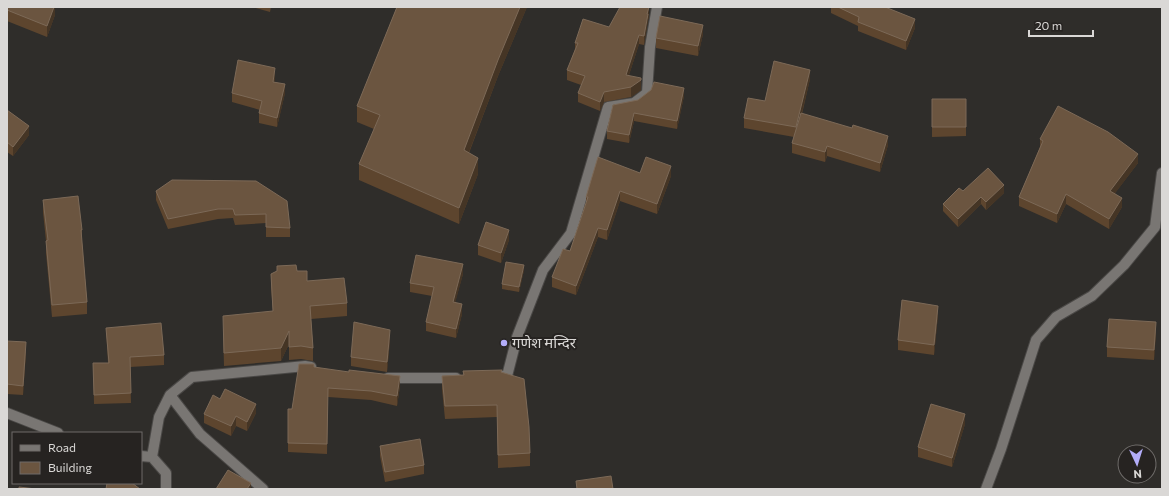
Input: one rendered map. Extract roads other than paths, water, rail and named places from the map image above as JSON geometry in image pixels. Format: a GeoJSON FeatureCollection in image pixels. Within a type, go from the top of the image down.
{"type":"FeatureCollection","features":[{"type":"Feature","properties":{"kind":"street"},"geometry":{"type":"LineString","coordinates":[[483,377],[507,376],[517,337],[543,270],[571,233],[608,107],[634,103],[647,93],[650,46],[657,7]]}},
{"type":"Feature","properties":{"kind":"street"},"geometry":{"type":"LineString","coordinates":[[986,489],[1001,449],[1036,340],[1056,317],[1092,296],[1124,265],[1155,227],[1162,172]]}},
{"type":"Feature","properties":{"kind":"street"},"geometry":{"type":"LineString","coordinates":[[152,457],[159,417],[170,395],[192,377],[305,366],[321,369]]}},
{"type":"Feature","properties":{"kind":"street"},"geometry":{"type":"LineString","coordinates":[[376,376],[468,378]]}},
{"type":"Feature","properties":{"kind":"street"},"geometry":{"type":"LineString","coordinates":[[170,395],[200,434],[263,489]]}},
{"type":"Feature","properties":{"kind":"street"},"geometry":{"type":"LineString","coordinates":[[7,413],[55,432]]}},
{"type":"Feature","properties":{"kind":"street"},"geometry":{"type":"LineString","coordinates":[[142,456],[152,457],[166,473],[166,489]]}},
{"type":"Feature","properties":{"kind":"place","name":"गणेश मन्दिर"},"geometry":{"type":"Point","coordinates":[504,343]}}]}
